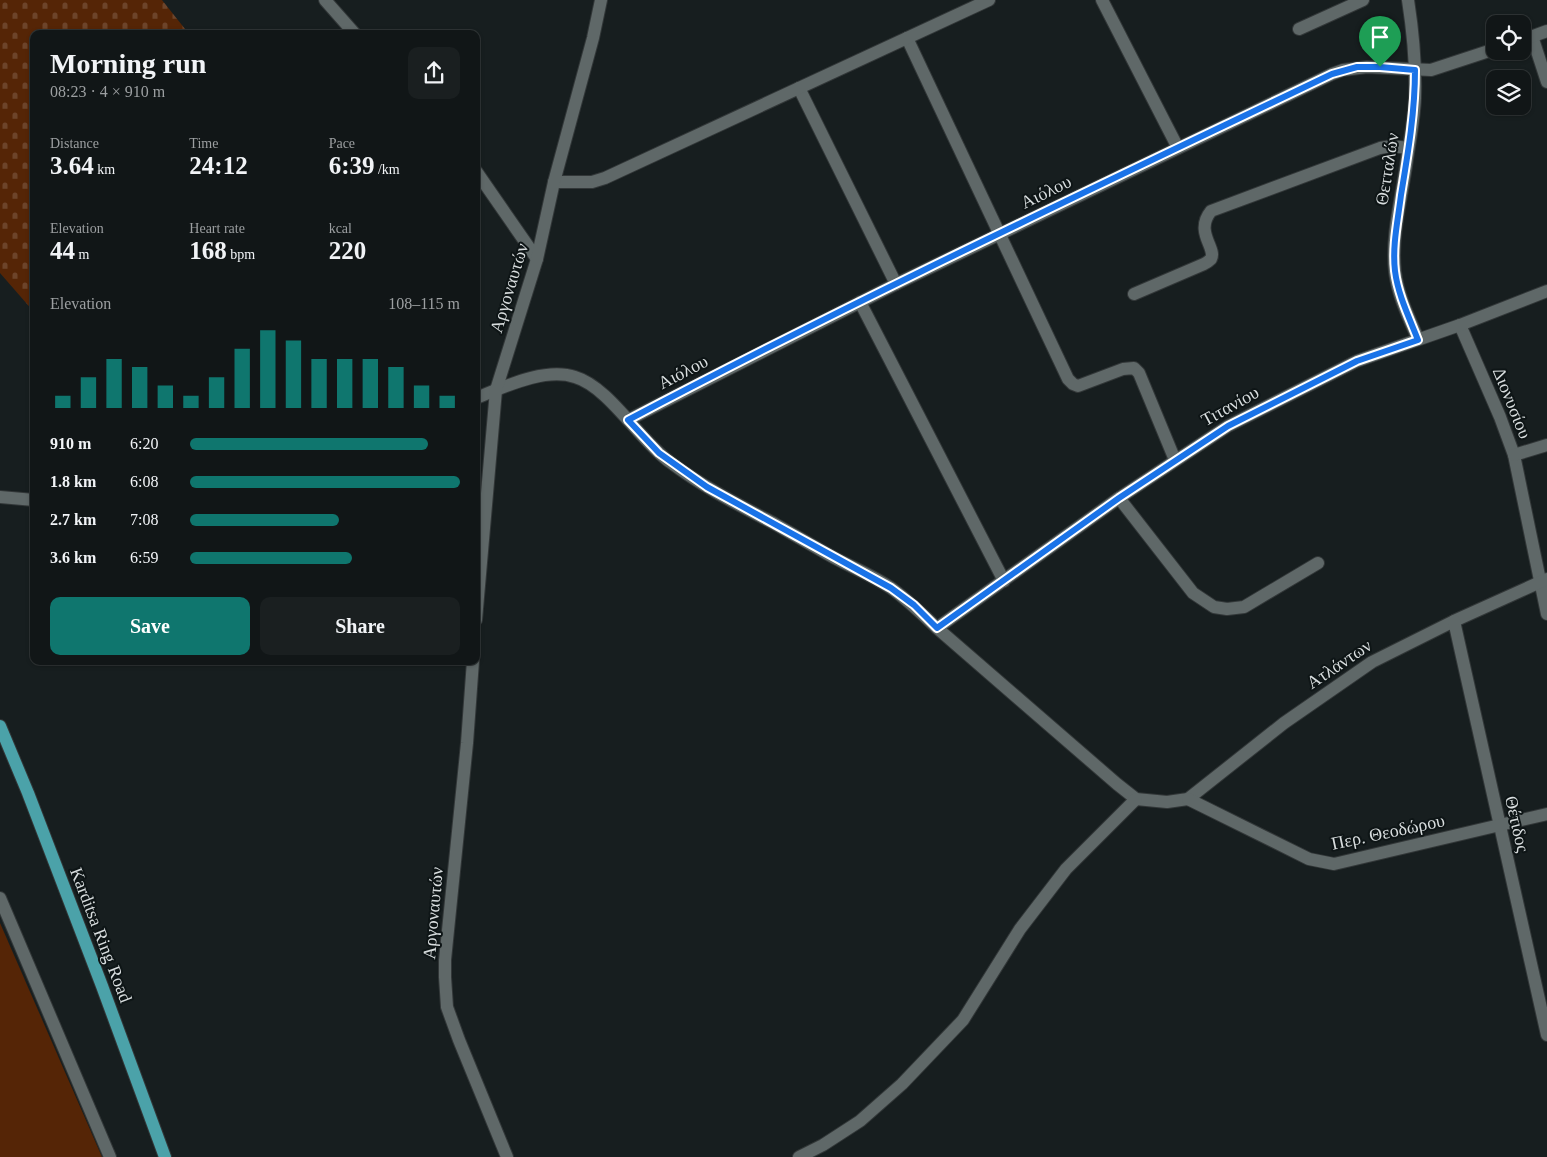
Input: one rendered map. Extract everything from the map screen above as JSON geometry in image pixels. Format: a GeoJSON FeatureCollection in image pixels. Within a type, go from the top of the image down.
{"type":"FeatureCollection","features":[{"type":"Feature","properties":{"kind":"main road","name":"Karditsa Ring Road"},"geometry":{"type":"LineString","coordinates":[[0,726],[28,792],[99,977],[165,1157]]}},
{"type":"Feature","properties":{"kind":"street"},"geometry":{"type":"LineString","coordinates":[[325,0],[351,30]]}},
{"type":"Feature","properties":{"kind":"street","name":"Αργοναυτών"},"geometry":{"type":"LineString","coordinates":[[480,574],[496,390],[537,259],[554,182],[602,0]]}},
{"type":"Feature","properties":{"kind":"street"},"geometry":{"type":"LineString","coordinates":[[554,182],[592,182],[605,178],[989,0]]}},
{"type":"Feature","properties":{"kind":"street"},"geometry":{"type":"LineString","coordinates":[[1102,0],[1178,148]]}},
{"type":"Feature","properties":{"kind":"street"},"geometry":{"type":"LineString","coordinates":[[1299,29],[1363,0]]}},
{"type":"Feature","properties":{"kind":"street","name":"Θετταλών"},"geometry":{"type":"LineString","coordinates":[[1408,0],[1412,27],[1415,98],[1394,257],[1395,272],[1401,297],[1418,340]]}},
{"type":"Feature","properties":{"kind":"street"},"geometry":{"type":"LineString","coordinates":[[1531,37],[1547,31]]}},
{"type":"Feature","properties":{"kind":"street"},"geometry":{"type":"LineString","coordinates":[[907,38],[1070,382],[1078,386],[1123,369],[1134,368],[1139,373],[1175,460]]}},
{"type":"Feature","properties":{"kind":"street"},"geometry":{"type":"LineString","coordinates":[[1531,47],[1547,82]]}},
{"type":"Feature","properties":{"kind":"street","name":"Αιόλου"},"geometry":{"type":"LineString","coordinates":[[628,420],[896,284],[1323,78],[1343,70],[1367,67],[1431,70],[1486,52]]}},
{"type":"Feature","properties":{"kind":"street"},"geometry":{"type":"LineString","coordinates":[[799,88],[896,284]]}},
{"type":"Feature","properties":{"kind":"street"},"geometry":{"type":"LineString","coordinates":[[1134,294],[1209,261],[1212,254],[1204,230],[1205,221],[1211,211],[1380,148],[1392,146],[1408,148]]}},
{"type":"Feature","properties":{"kind":"street"},"geometry":{"type":"LineString","coordinates":[[480,177],[537,259]]}},
{"type":"Feature","properties":{"kind":"street","name":"Τιτανίου"},"geometry":{"type":"LineString","coordinates":[[937,628],[1119,498],[1228,426],[1363,358],[1460,325],[1547,291]]}},
{"type":"Feature","properties":{"kind":"street"},"geometry":{"type":"LineString","coordinates":[[860,302],[1004,581]]}},
{"type":"Feature","properties":{"kind":"street","name":"Διονυσίου"},"geometry":{"type":"LineString","coordinates":[[1460,325],[1500,417],[1514,455],[1544,580],[1547,614]]}},
{"type":"Feature","properties":{"kind":"street"},"geometry":{"type":"LineString","coordinates":[[480,396],[540,376],[561,374],[574,376],[594,387],[659,453],[684,472],[735,503],[891,588],[914,605],[937,628],[1136,799],[1060,876],[1020,929],[963,1020],[902,1084],[860,1121],[823,1146],[799,1157]]}},
{"type":"Feature","properties":{"kind":"street"},"geometry":{"type":"LineString","coordinates":[[1514,455],[1547,445]]}},
{"type":"Feature","properties":{"kind":"street"},"geometry":{"type":"LineString","coordinates":[[0,497],[30,500]]}},
{"type":"Feature","properties":{"kind":"street"},"geometry":{"type":"LineString","coordinates":[[1119,498],[1194,593],[1214,607],[1227,609],[1244,607],[1318,563]]}},
{"type":"Feature","properties":{"kind":"street","name":"Ατλάντων"},"geometry":{"type":"LineString","coordinates":[[1136,799],[1167,802],[1188,799],[1284,724],[1364,666],[1454,621],[1544,580]]}},
{"type":"Feature","properties":{"kind":"street","name":"Θέτιδος"},"geometry":{"type":"LineString","coordinates":[[1454,621],[1547,1035]]}},
{"type":"Feature","properties":{"kind":"street","name":"Αργοναυτών"},"geometry":{"type":"LineString","coordinates":[[473,665],[467,743],[445,960],[446,998],[459,1040],[507,1157]]}},
{"type":"Feature","properties":{"kind":"street","name":"Περ. Θεοδώρου"},"geometry":{"type":"LineString","coordinates":[[1188,799],[1309,859],[1334,864],[1547,814]]}},
{"type":"Feature","properties":{"kind":"street"},"geometry":{"type":"LineString","coordinates":[[0,898],[110,1157]]}},
{"type":"Feature","properties":{"kind":"green space"},"geometry":{"type":"Polygon","coordinates":[[[0,0],[162,0],[186,30],[30,30],[30,307],[0,273],[0,0]]]}},
{"type":"Feature","properties":{"kind":"green space"},"geometry":{"type":"Polygon","coordinates":[[[0,923],[102,1157],[0,1157],[0,923]]]}},
{"type":"Feature","properties":{"kind":"route"},"geometry":{"type":"LineString","coordinates":[[1357,67],[1380,67],[1415,70],[1415,98],[1394,257],[1397,285],[1418,340],[1357,361],[1228,426],[1119,498],[937,628],[914,605],[891,588],[735,503],[669,462],[628,420],[896,284],[1332,74],[1357,67]]}}]}
